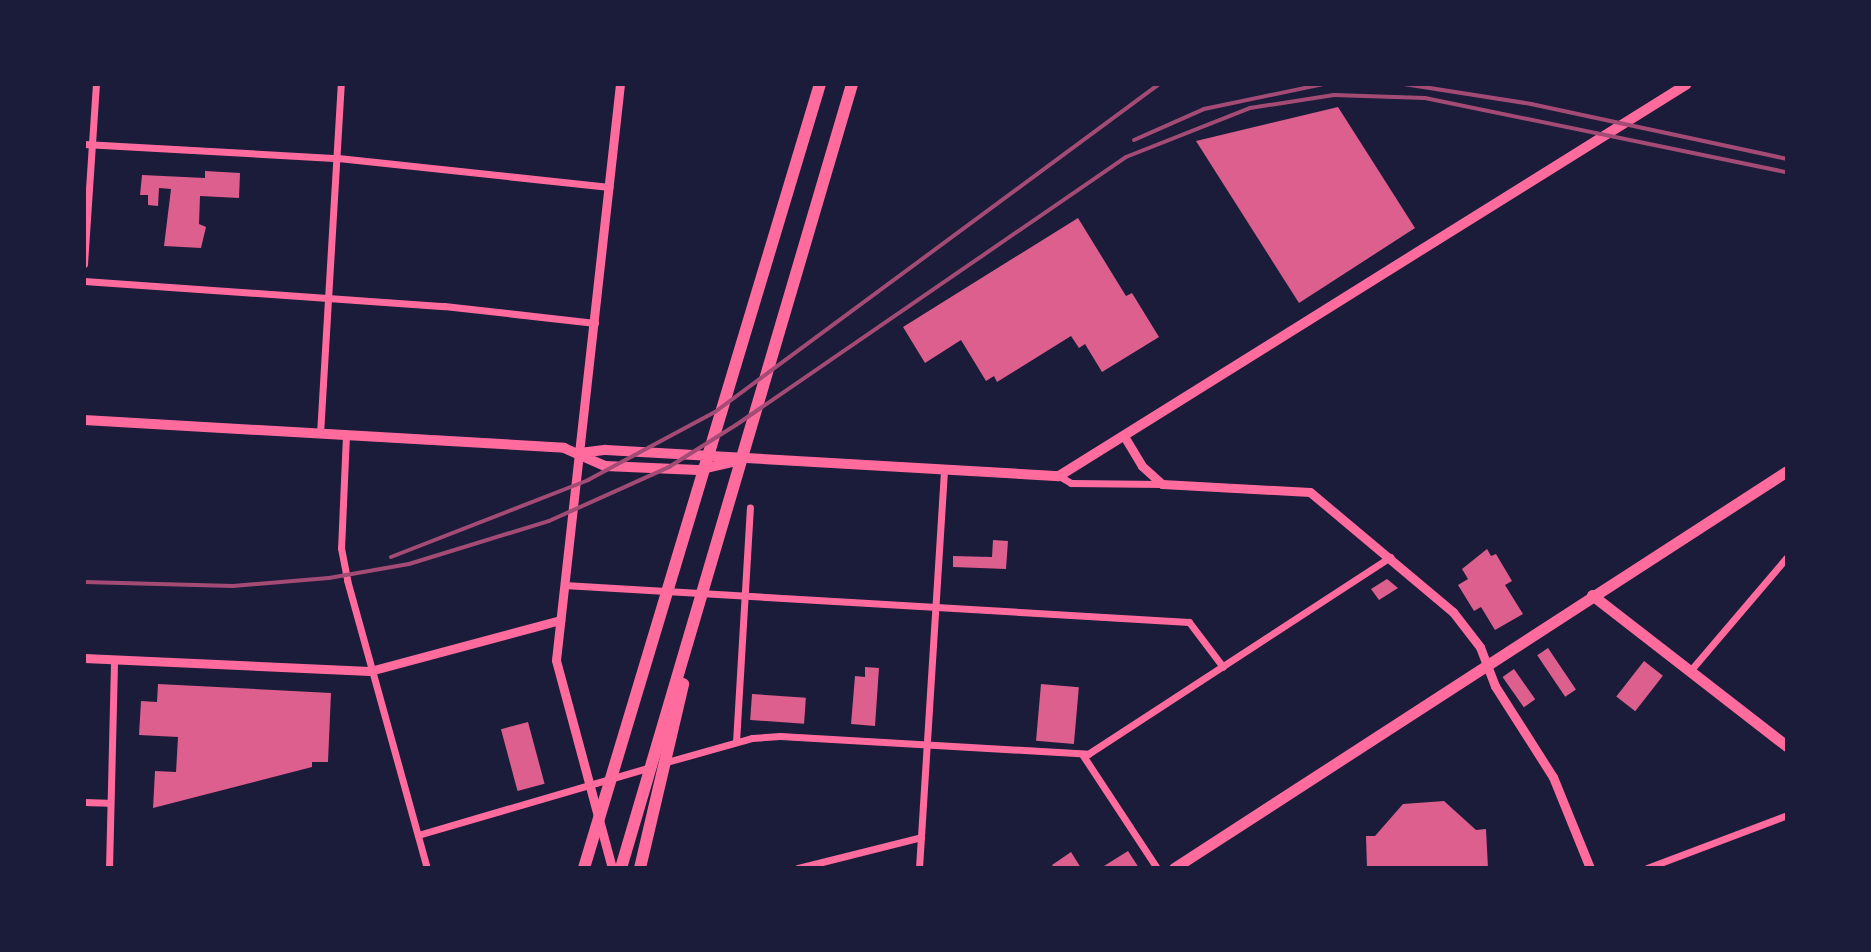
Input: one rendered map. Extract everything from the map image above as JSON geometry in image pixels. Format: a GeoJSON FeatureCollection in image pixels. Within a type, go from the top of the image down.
{"type":"FeatureCollection","features":[{"type":"Feature","properties":{"kind":"highway"},"geometry":{"type":"LineString","coordinates":[[572,868],[586,861],[820,84]]}},
{"type":"Feature","properties":{"kind":"highway"},"geometry":{"type":"LineString","coordinates":[[621,868],[852,87]]}},
{"type":"Feature","properties":{"kind":"highway"},"geometry":{"type":"LineString","coordinates":[[640,868],[713,557]]}},
{"type":"Feature","properties":{"kind":"main road"},"geometry":{"type":"LineString","coordinates":[[84,420],[346,435],[580,453],[606,450],[740,461],[1059,476],[1687,84]]}},
{"type":"Feature","properties":{"kind":"main road"},"geometry":{"type":"LineString","coordinates":[[580,453],[605,466],[621,467],[698,470],[740,461]]}},
{"type":"Feature","properties":{"kind":"main road"},"geometry":{"type":"LineString","coordinates":[[1174,868],[1487,662],[1787,471]]}},
{"type":"Feature","properties":{"kind":"main road"},"geometry":{"type":"LineString","coordinates":[[1592,595],[1787,746]]}},
{"type":"Feature","properties":{"kind":"street"},"geometry":{"type":"LineString","coordinates":[[84,264],[88,144],[96,84]]}},
{"type":"Feature","properties":{"kind":"street"},"geometry":{"type":"LineString","coordinates":[[320,434],[341,84]]}},
{"type":"Feature","properties":{"kind":"street"},"geometry":{"type":"LineString","coordinates":[[612,868],[558,680],[560,620],[620,84]]}},
{"type":"Feature","properties":{"kind":"street"},"geometry":{"type":"LineString","coordinates":[[88,144],[338,158],[609,187]]}},
{"type":"Feature","properties":{"kind":"street"},"geometry":{"type":"LineString","coordinates":[[84,281],[329,298],[595,323]]}},
{"type":"Feature","properties":{"kind":"street"},"geometry":{"type":"LineString","coordinates":[[346,435],[341,548],[370,671],[427,868]]}},
{"type":"Feature","properties":{"kind":"street"},"geometry":{"type":"LineString","coordinates":[[1124,436],[1142,466],[1162,484]]}},
{"type":"Feature","properties":{"kind":"street"},"geometry":{"type":"LineString","coordinates":[[919,868],[944,470]]}},
{"type":"Feature","properties":{"kind":"street"},"geometry":{"type":"LineString","coordinates":[[1059,476],[1071,483],[1162,484],[1310,492],[1453,612],[1487,662],[1495,686],[1560,791],[1590,868]]}},
{"type":"Feature","properties":{"kind":"street"},"geometry":{"type":"LineString","coordinates":[[736,742],[742,596],[750,507]]}},
{"type":"Feature","properties":{"kind":"street"},"geometry":{"type":"LineString","coordinates":[[418,835],[736,742],[780,736],[1082,754],[1095,751],[1390,557]]}},
{"type":"Feature","properties":{"kind":"street"},"geometry":{"type":"LineString","coordinates":[[1690,671],[1787,557]]}},
{"type":"Feature","properties":{"kind":"street"},"geometry":{"type":"LineString","coordinates":[[564,585],[1189,622],[1223,667]]}},
{"type":"Feature","properties":{"kind":"street"},"geometry":{"type":"LineString","coordinates":[[84,658],[370,671],[560,620]]}},
{"type":"Feature","properties":{"kind":"street"},"geometry":{"type":"LineString","coordinates":[[109,868],[107,803],[114,659]]}},
{"type":"Feature","properties":{"kind":"street"},"geometry":{"type":"LineString","coordinates":[[1082,754],[1157,868]]}},
{"type":"Feature","properties":{"kind":"street"},"geometry":{"type":"LineString","coordinates":[[84,802],[107,803]]}},
{"type":"Feature","properties":{"kind":"street"},"geometry":{"type":"LineString","coordinates":[[1647,868],[1787,815]]}},
{"type":"Feature","properties":{"kind":"street"},"geometry":{"type":"LineString","coordinates":[[798,868],[921,837]]}},
{"type":"Feature","properties":{"kind":"building"},"geometry":{"type":"Polygon","coordinates":[[[1338,107],[1415,228],[1299,303],[1196,141],[1338,107]]]}},
{"type":"Feature","properties":{"kind":"building"},"geometry":{"type":"Polygon","coordinates":[[[205,171],[240,173],[239,198],[200,196],[199,224],[206,227],[201,248],[164,246],[171,189],[159,188],[158,206],[148,205],[148,195],[140,195],[142,175],[205,178],[205,171]]]}},
{"type":"Feature","properties":{"kind":"building"},"geometry":{"type":"Polygon","coordinates":[[[1078,218],[1126,296],[1132,293],[1159,337],[1102,372],[1085,344],[1079,348],[1071,336],[997,382],[994,376],[986,381],[961,340],[925,363],[903,327],[1078,218]]]}},
{"type":"Feature","properties":{"kind":"building"},"geometry":{"type":"Polygon","coordinates":[[[993,540],[1008,541],[1006,569],[953,567],[953,556],[992,557],[993,540]]]}},
{"type":"Feature","properties":{"kind":"building"},"geometry":{"type":"Polygon","coordinates":[[[1487,549],[1491,556],[1496,554],[1512,581],[1505,585],[1523,614],[1495,630],[1481,607],[1474,611],[1458,585],[1468,579],[1462,569],[1487,549]]]}},
{"type":"Feature","properties":{"kind":"building"},"geometry":{"type":"Polygon","coordinates":[[[1387,579],[1398,588],[1379,600],[1371,589],[1387,579]]]}},
{"type":"Feature","properties":{"kind":"building"},"geometry":{"type":"Polygon","coordinates":[[[1548,648],[1576,689],[1565,697],[1537,655],[1548,648]]]}},
{"type":"Feature","properties":{"kind":"building"},"geometry":{"type":"Polygon","coordinates":[[[1644,661],[1663,676],[1635,711],[1616,696],[1644,661]]]}},
{"type":"Feature","properties":{"kind":"building"},"geometry":{"type":"Polygon","coordinates":[[[865,667],[879,668],[875,726],[851,724],[855,676],[865,677],[865,667]]]}},
{"type":"Feature","properties":{"kind":"building"},"geometry":{"type":"Polygon","coordinates":[[[1514,669],[1535,699],[1524,707],[1503,677],[1514,669]]]}},
{"type":"Feature","properties":{"kind":"building"},"geometry":{"type":"Polygon","coordinates":[[[158,684],[331,693],[328,762],[312,762],[312,767],[153,808],[155,771],[176,772],[178,737],[139,735],[141,701],[157,702],[158,684]]]}},
{"type":"Feature","properties":{"kind":"building"},"geometry":{"type":"Polygon","coordinates":[[[1041,684],[1079,687],[1074,744],[1036,741],[1041,684]]]}},
{"type":"Feature","properties":{"kind":"building"},"geometry":{"type":"Polygon","coordinates":[[[752,694],[806,698],[804,724],[750,720],[752,694]]]}},
{"type":"Feature","properties":{"kind":"building"},"geometry":{"type":"Polygon","coordinates":[[[528,722],[545,784],[518,791],[501,729],[528,722]]]}},
{"type":"Feature","properties":{"kind":"building"},"geometry":{"type":"Polygon","coordinates":[[[1444,801],[1476,830],[1486,829],[1488,868],[1367,868],[1366,836],[1375,836],[1403,804],[1444,801]]]}},
{"type":"Feature","properties":{"kind":"building"},"geometry":{"type":"Polygon","coordinates":[[[1128,851],[1139,868],[1105,868],[1104,866],[1128,851]]]}},
{"type":"Feature","properties":{"kind":"building"},"geometry":{"type":"Polygon","coordinates":[[[1071,852],[1081,868],[1054,868],[1052,865],[1071,852]]]}},
{"type":"Feature","properties":{"kind":"railway"},"geometry":{"type":"LineString","coordinates":[[391,557],[588,480],[715,412],[1159,84]]}},
{"type":"Feature","properties":{"kind":"railway"},"geometry":{"type":"LineString","coordinates":[[1134,140],[1204,109],[1324,84]]}},
{"type":"Feature","properties":{"kind":"railway"},"geometry":{"type":"LineString","coordinates":[[1404,84],[1531,104],[1787,159]]}},
{"type":"Feature","properties":{"kind":"railway"},"geometry":{"type":"LineString","coordinates":[[84,582],[233,586],[329,578],[409,564],[549,521],[669,467],[736,425],[1126,157],[1250,108],[1334,95],[1425,98],[1787,172]]}}]}
